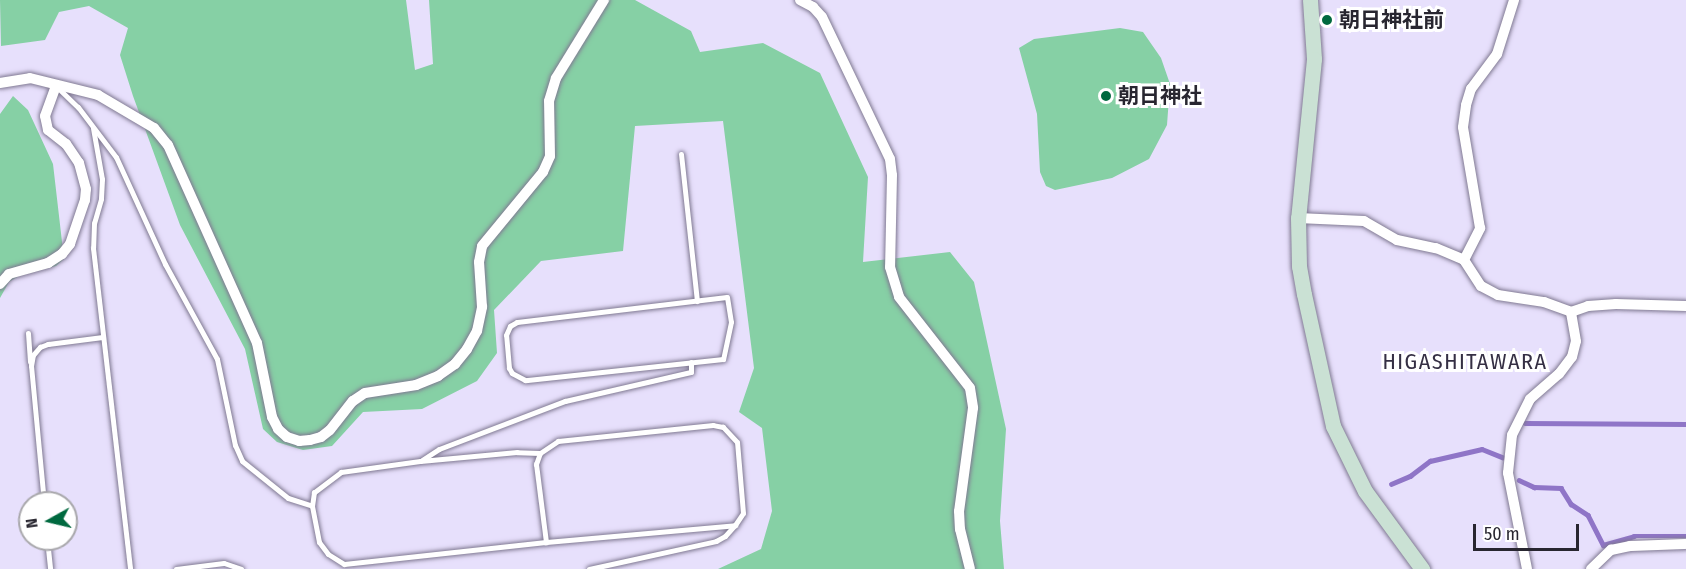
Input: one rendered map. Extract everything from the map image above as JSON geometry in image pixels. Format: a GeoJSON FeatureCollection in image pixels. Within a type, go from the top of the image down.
{"type":"FeatureCollection","features":[{"type":"Feature","properties":{"kind":"street"},"geometry":{"type":"LineString","coordinates":[[0,83],[30,78],[98,94],[154,128],[168,145],[257,343],[272,417],[278,429],[293,439],[310,440],[321,437],[330,430],[353,401],[365,393],[416,385],[438,376],[455,364],[467,349],[477,331],[482,307],[479,262],[482,246],[543,172],[550,156],[549,100],[556,78],[604,0]]}},
{"type":"Feature","properties":{"kind":"street"},"geometry":{"type":"LineString","coordinates":[[800,0],[813,7],[822,17],[890,159],[892,175],[889,258],[899,297],[970,388],[973,408],[959,511],[960,529],[970,569]]}},
{"type":"Feature","properties":{"kind":"street"},"geometry":{"type":"LineString","coordinates":[[1310,0],[1314,59],[1299,218],[1299,266],[1333,426],[1365,490],[1422,569]]}},
{"type":"Feature","properties":{"kind":"street"},"geometry":{"type":"LineString","coordinates":[[1464,260],[1480,228],[1463,127],[1466,105],[1471,90],[1497,54],[1514,0]]}},
{"type":"Feature","properties":{"kind":"street"},"geometry":{"type":"LineString","coordinates":[[0,284],[9,274],[48,263],[62,254],[70,244],[85,200],[86,189],[79,163],[66,144],[48,130],[45,116],[56,85]]}},
{"type":"Feature","properties":{"kind":"street"},"geometry":{"type":"LineString","coordinates":[[1299,218],[1364,221],[1397,240],[1436,248],[1464,260],[1481,286],[1498,295],[1544,302],[1571,312],[1588,306],[1616,304],[1686,306]]}},
{"type":"Feature","properties":{"kind":"street"},"geometry":{"type":"LineString","coordinates":[[1527,569],[1508,473],[1512,435],[1530,399],[1559,374],[1572,357],[1576,341],[1571,312]]}},
{"type":"Feature","properties":{"kind":"street"},"geometry":{"type":"LineString","coordinates":[[1592,569],[1611,550],[1630,546],[1686,544]]}},
{"type":"Feature","properties":{"kind":"lane"},"geometry":{"type":"LineString","coordinates":[[56,85],[93,125],[116,157],[165,264],[217,359],[235,445],[242,461],[288,498],[312,506]]}},
{"type":"Feature","properties":{"kind":"lane"},"geometry":{"type":"LineString","coordinates":[[93,125],[102,179],[101,199],[94,223],[93,248],[130,569]]}},
{"type":"Feature","properties":{"kind":"lane"},"geometry":{"type":"LineString","coordinates":[[681,154],[697,301]]}},
{"type":"Feature","properties":{"kind":"lane"},"geometry":{"type":"LineString","coordinates":[[727,297],[731,322],[723,359],[691,362],[525,380],[512,373],[509,368],[506,335],[510,326],[517,321],[727,297]]}},
{"type":"Feature","properties":{"kind":"lane"},"geometry":{"type":"LineString","coordinates":[[28,333],[43,491]]}},
{"type":"Feature","properties":{"kind":"lane"},"geometry":{"type":"LineString","coordinates":[[31,366],[33,355],[40,347],[103,337]]}},
{"type":"Feature","properties":{"kind":"lane"},"geometry":{"type":"LineString","coordinates":[[420,461],[439,449],[565,402],[691,372],[691,362]]}},
{"type":"Feature","properties":{"kind":"lane"},"geometry":{"type":"LineString","coordinates":[[589,569],[716,541],[725,536],[735,525],[743,513],[744,496],[737,442],[723,427],[713,425],[558,441],[540,453],[517,452],[420,461],[341,472],[314,492],[312,506],[319,542],[328,554],[344,564],[546,542],[735,525]]}},
{"type":"Feature","properties":{"kind":"lane"},"geometry":{"type":"LineString","coordinates":[[540,453],[536,464],[546,542]]}},
{"type":"Feature","properties":{"kind":"lane"},"geometry":{"type":"LineString","coordinates":[[48,551],[50,569]]}},
{"type":"Feature","properties":{"kind":"lane"},"geometry":{"type":"LineString","coordinates":[[176,569],[224,563],[241,569]]}},
{"type":"Feature","properties":{"kind":"green space"},"geometry":{"type":"Polygon","coordinates":[[[0,0],[406,0],[415,70],[433,64],[429,0],[635,0],[691,31],[700,52],[763,43],[820,73],[868,177],[863,262],[950,252],[974,282],[1006,429],[1000,521],[1004,569],[718,569],[761,549],[772,511],[762,428],[739,412],[754,368],[723,121],[635,126],[623,251],[541,261],[494,310],[497,353],[477,381],[422,409],[363,412],[332,446],[303,450],[277,442],[263,429],[245,349],[180,225],[133,96],[120,55],[128,28],[89,6],[59,12],[45,40],[1,46],[0,0]]]}},
{"type":"Feature","properties":{"kind":"green space"},"geometry":{"type":"Polygon","coordinates":[[[1120,28],[1143,32],[1161,58],[1170,84],[1167,125],[1149,159],[1112,178],[1055,190],[1046,186],[1040,172],[1037,114],[1019,48],[1034,39],[1120,28]]]}},
{"type":"Feature","properties":{"kind":"green space"},"geometry":{"type":"Polygon","coordinates":[[[13,96],[28,110],[53,164],[64,259],[56,266],[19,276],[9,282],[0,298],[0,114],[13,96]]]}},
{"type":"Feature","properties":{"kind":"waterway"},"geometry":{"type":"LineString","coordinates":[[1525,423],[1686,424]]}},
{"type":"Feature","properties":{"kind":"waterway"},"geometry":{"type":"LineString","coordinates":[[1391,484],[1410,476],[1430,461],[1482,449],[1502,457]]}},
{"type":"Feature","properties":{"kind":"waterway"},"geometry":{"type":"LineString","coordinates":[[1519,480],[1534,487],[1561,488],[1571,504],[1588,515],[1603,545],[1634,536],[1686,536]]}},
{"type":"Feature","properties":{"kind":"place","name":"朝日神社前"},"geometry":{"type":"Point","coordinates":[1327,20]}},
{"type":"Feature","properties":{"kind":"place","name":"朝日神社"},"geometry":{"type":"Point","coordinates":[1106,96]}},
{"type":"Feature","properties":{"kind":"district","name":"HIGASHITAWARA"},"geometry":{"type":"Point","coordinates":[1465,362]}}]}
